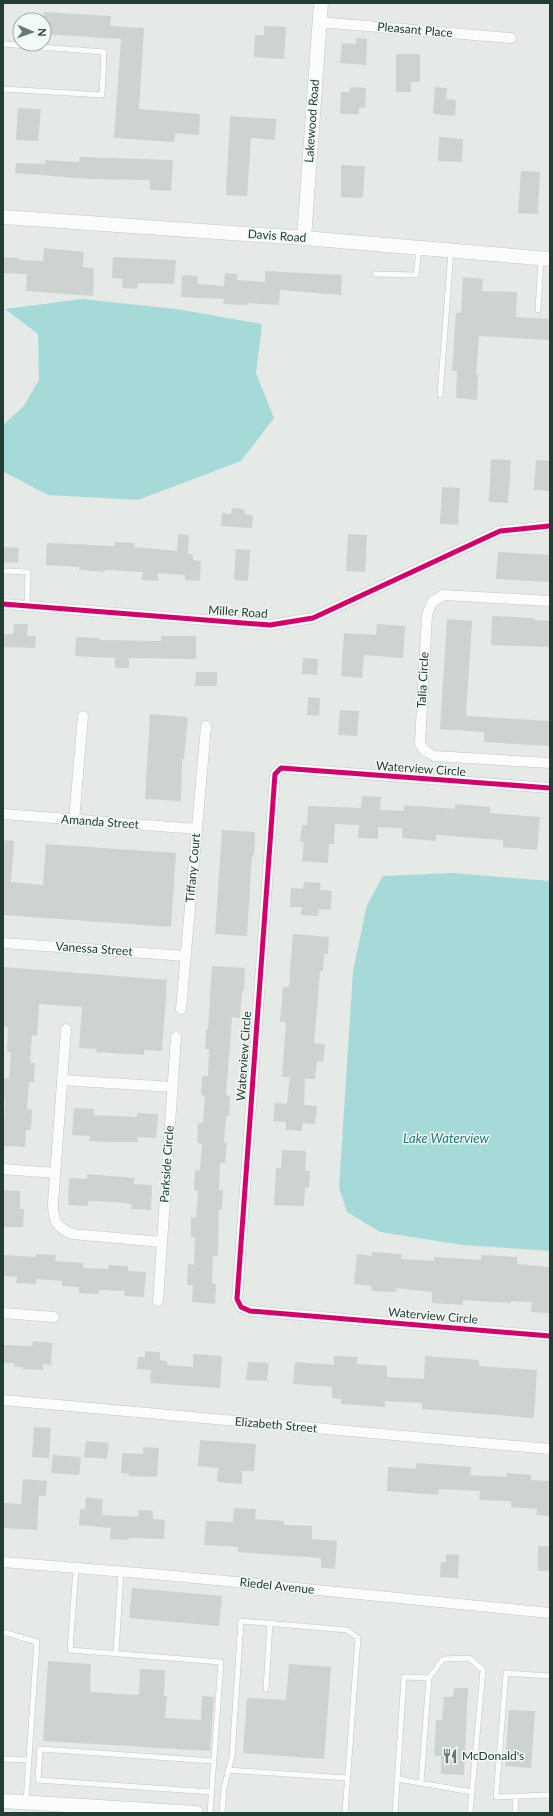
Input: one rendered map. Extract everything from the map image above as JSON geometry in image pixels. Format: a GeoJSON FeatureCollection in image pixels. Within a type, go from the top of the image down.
{"type":"FeatureCollection","features":[{"type":"Feature","properties":{"kind":"street","name":"Lakewood Road"},"geometry":{"type":"LineString","coordinates":[[304,238],[321,3]]}},
{"type":"Feature","properties":{"kind":"street","name":"Pleasant Place"},"geometry":{"type":"LineString","coordinates":[[319,22],[511,38]]}},
{"type":"Feature","properties":{"kind":"street","name":"Davis Road"},"geometry":{"type":"LineString","coordinates":[[3,217],[304,238],[545,259]]}},
{"type":"Feature","properties":{"kind":"street","name":"Miller Road"},"geometry":{"type":"LineString","coordinates":[[3,604],[270,625],[313,618],[500,531],[549,526]]}},
{"type":"Feature","properties":{"kind":"street","name":"Talia Circle"},"geometry":{"type":"LineString","coordinates":[[550,601],[444,595],[433,601],[426,614],[420,744],[426,751],[434,756],[550,763]]}},
{"type":"Feature","properties":{"kind":"street"},"geometry":{"type":"LineString","coordinates":[[74,820],[83,716]]}},
{"type":"Feature","properties":{"kind":"street","name":"Tiffany Court"},"geometry":{"type":"LineString","coordinates":[[181,1009],[206,726]]}},
{"type":"Feature","properties":{"kind":"street","name":"Waterview Circle"},"geometry":{"type":"LineString","coordinates":[[550,788],[281,768],[275,774],[237,1299],[241,1307],[250,1311],[550,1336]]}},
{"type":"Feature","properties":{"kind":"street","name":"Amanda Street"},"geometry":{"type":"LineString","coordinates":[[3,814],[197,829]]}},
{"type":"Feature","properties":{"kind":"street","name":"Vanessa Street"},"geometry":{"type":"LineString","coordinates":[[3,943],[186,956]]}},
{"type":"Feature","properties":{"kind":"street"},"geometry":{"type":"LineString","coordinates":[[66,1029],[55,1173],[53,1215],[56,1224],[63,1230],[72,1234],[162,1242]]}},
{"type":"Feature","properties":{"kind":"street","name":"Parkside Circle"},"geometry":{"type":"LineString","coordinates":[[158,1301],[176,1037]]}},
{"type":"Feature","properties":{"kind":"street"},"geometry":{"type":"LineString","coordinates":[[62,1080],[172,1087]]}},
{"type":"Feature","properties":{"kind":"street"},"geometry":{"type":"LineString","coordinates":[[3,1170],[55,1173]]}},
{"type":"Feature","properties":{"kind":"street"},"geometry":{"type":"LineString","coordinates":[[3,1313],[54,1317]]}},
{"type":"Feature","properties":{"kind":"street","name":"Elizabeth Street"},"geometry":{"type":"LineString","coordinates":[[3,1400],[550,1449]]}},
{"type":"Feature","properties":{"kind":"street","name":"Riedel Avenue"},"geometry":{"type":"LineString","coordinates":[[3,1562],[550,1613]]}},
{"type":"Feature","properties":{"kind":"street"},"geometry":{"type":"LineString","coordinates":[[3,1801],[196,1813]]}},
{"type":"Feature","properties":{"kind":"lane"},"geometry":{"type":"LineString","coordinates":[[3,44],[104,52],[102,95],[3,89]]}},
{"type":"Feature","properties":{"kind":"lane"},"geometry":{"type":"LineString","coordinates":[[375,274],[416,275],[419,248]]}},
{"type":"Feature","properties":{"kind":"lane"},"geometry":{"type":"LineString","coordinates":[[440,395],[451,250]]}},
{"type":"Feature","properties":{"kind":"lane"},"geometry":{"type":"LineString","coordinates":[[538,310],[545,259]]}},
{"type":"Feature","properties":{"kind":"lane"},"geometry":{"type":"LineString","coordinates":[[3,571],[28,572],[27,606]]}},
{"type":"Feature","properties":{"kind":"lane"},"geometry":{"type":"LineString","coordinates":[[76,1568],[70,1650],[221,1662],[210,1813]]}},
{"type":"Feature","properties":{"kind":"lane"},"geometry":{"type":"LineString","coordinates":[[116,1654],[121,1572]]}},
{"type":"Feature","properties":{"kind":"lane"},"geometry":{"type":"LineString","coordinates":[[222,1813],[224,1788],[232,1757],[241,1621],[347,1630],[358,1638],[345,1813]]}},
{"type":"Feature","properties":{"kind":"lane"},"geometry":{"type":"LineString","coordinates":[[266,1689],[270,1623]]}},
{"type":"Feature","properties":{"kind":"lane"},"geometry":{"type":"LineString","coordinates":[[3,1632],[37,1642],[26,1802]]}},
{"type":"Feature","properties":{"kind":"lane"},"geometry":{"type":"LineString","coordinates":[[421,1783],[429,1678],[443,1659],[469,1658],[483,1670],[470,1813]]}},
{"type":"Feature","properties":{"kind":"lane"},"geometry":{"type":"LineString","coordinates":[[550,1676],[506,1673],[496,1797],[550,1795]]}},
{"type":"Feature","properties":{"kind":"lane"},"geometry":{"type":"LineString","coordinates":[[395,1813],[404,1677],[429,1678]]}},
{"type":"Feature","properties":{"kind":"lane"},"geometry":{"type":"LineString","coordinates":[[30,1746],[214,1761]]}},
{"type":"Feature","properties":{"kind":"lane"},"geometry":{"type":"LineString","coordinates":[[38,1780],[40,1748]]}},
{"type":"Feature","properties":{"kind":"lane"},"geometry":{"type":"LineString","coordinates":[[3,1759],[29,1760]]}},
{"type":"Feature","properties":{"kind":"lane"},"geometry":{"type":"LineString","coordinates":[[228,1770],[347,1778]]}},
{"type":"Feature","properties":{"kind":"lane"},"geometry":{"type":"LineString","coordinates":[[28,1778],[38,1780],[212,1792]]}},
{"type":"Feature","properties":{"kind":"lane"},"geometry":{"type":"LineString","coordinates":[[398,1779],[472,1792]]}},
{"type":"Feature","properties":{"kind":"lane"},"geometry":{"type":"LineString","coordinates":[[515,1813],[516,1796]]}},
{"type":"Feature","properties":{"kind":"water"},"geometry":{"type":"Polygon","coordinates":[[[82,299],[176,309],[262,324],[256,373],[274,418],[241,461],[138,500],[48,495],[4,472],[3,425],[23,407],[39,380],[38,334],[5,309],[82,299]]]}},
{"type":"Feature","properties":{"kind":"water","name":"Lake Waterview"},"geometry":{"type":"Polygon","coordinates":[[[454,873],[550,881],[550,1251],[463,1245],[380,1232],[347,1212],[339,1188],[353,971],[367,905],[383,876],[454,873]]]}},
{"type":"Feature","properties":{"kind":"building"},"geometry":{"type":"Polygon","coordinates":[[[52,12],[111,16],[110,26],[144,28],[139,109],[200,114],[199,135],[175,133],[174,142],[114,138],[121,39],[52,35],[52,12]]]}},
{"type":"Feature","properties":{"kind":"building"},"geometry":{"type":"Polygon","coordinates":[[[264,26],[286,27],[284,59],[254,57],[255,35],[264,35],[264,26]]]}},
{"type":"Feature","properties":{"kind":"building"},"geometry":{"type":"Polygon","coordinates":[[[356,38],[367,39],[366,65],[340,63],[342,43],[356,44],[356,38]]]}},
{"type":"Feature","properties":{"kind":"building"},"geometry":{"type":"Polygon","coordinates":[[[396,54],[420,54],[420,82],[411,82],[411,92],[396,92],[396,54]]]}},
{"type":"Feature","properties":{"kind":"building"},"geometry":{"type":"Polygon","coordinates":[[[350,87],[366,88],[365,108],[359,108],[359,114],[340,114],[341,92],[350,92],[350,87]]]}},
{"type":"Feature","properties":{"kind":"building"},"geometry":{"type":"Polygon","coordinates":[[[435,87],[447,88],[446,99],[456,100],[455,116],[433,114],[435,87]]]}},
{"type":"Feature","properties":{"kind":"building"},"geometry":{"type":"Polygon","coordinates":[[[18,108],[41,109],[38,141],[16,140],[18,108]]]}},
{"type":"Feature","properties":{"kind":"building"},"geometry":{"type":"Polygon","coordinates":[[[230,116],[276,119],[275,140],[251,138],[247,196],[226,195],[230,116]]]}},
{"type":"Feature","properties":{"kind":"building"},"geometry":{"type":"Polygon","coordinates":[[[439,137],[463,139],[462,162],[438,161],[439,137]]]}},
{"type":"Feature","properties":{"kind":"building"},"geometry":{"type":"Polygon","coordinates":[[[80,157],[173,160],[171,191],[150,190],[150,180],[90,179],[15,173],[16,163],[45,164],[45,160],[79,162],[80,157]]]}},
{"type":"Feature","properties":{"kind":"building"},"geometry":{"type":"Polygon","coordinates":[[[341,165],[365,166],[363,198],[341,197],[341,165]]]}},
{"type":"Feature","properties":{"kind":"building"},"geometry":{"type":"Polygon","coordinates":[[[521,171],[540,172],[538,214],[518,213],[521,171]]]}},
{"type":"Feature","properties":{"kind":"building"},"geometry":{"type":"Polygon","coordinates":[[[44,248],[84,252],[83,267],[94,268],[93,296],[26,291],[27,274],[3,273],[3,257],[19,258],[19,260],[43,261],[44,248]]]}},
{"type":"Feature","properties":{"kind":"building"},"geometry":{"type":"Polygon","coordinates":[[[113,257],[176,260],[174,284],[138,283],[137,289],[122,288],[123,279],[112,278],[113,257]]]}},
{"type":"Feature","properties":{"kind":"building"},"geometry":{"type":"Polygon","coordinates":[[[265,271],[342,275],[341,295],[280,290],[279,305],[248,303],[247,305],[223,304],[224,299],[181,297],[182,275],[198,276],[198,284],[224,286],[225,273],[237,274],[237,280],[265,282],[265,271]]]}},
{"type":"Feature","properties":{"kind":"building"},"geometry":{"type":"Polygon","coordinates":[[[463,277],[483,279],[482,291],[517,292],[516,317],[550,319],[550,340],[479,336],[476,375],[478,375],[477,400],[456,398],[457,371],[452,371],[456,313],[461,313],[463,277]]]}},
{"type":"Feature","properties":{"kind":"building"},"geometry":{"type":"Polygon","coordinates":[[[491,459],[511,460],[508,503],[489,502],[491,459]]]}},
{"type":"Feature","properties":{"kind":"building"},"geometry":{"type":"Polygon","coordinates":[[[536,460],[550,461],[550,491],[534,490],[536,460]]]}},
{"type":"Feature","properties":{"kind":"building"},"geometry":{"type":"Polygon","coordinates":[[[442,487],[460,488],[458,525],[440,524],[442,487]]]}},
{"type":"Feature","properties":{"kind":"building"},"geometry":{"type":"Polygon","coordinates":[[[232,508],[244,509],[244,514],[253,515],[252,528],[221,526],[222,513],[231,514],[232,508]]]}},
{"type":"Feature","properties":{"kind":"building"},"geometry":{"type":"Polygon","coordinates":[[[178,534],[189,535],[188,554],[193,554],[193,560],[201,561],[200,581],[185,580],[185,575],[158,573],[158,581],[142,580],[143,572],[105,570],[105,572],[79,570],[80,567],[46,565],[47,543],[115,546],[115,542],[134,543],[134,547],[177,551],[178,534]]]}},
{"type":"Feature","properties":{"kind":"building"},"geometry":{"type":"Polygon","coordinates":[[[348,534],[367,535],[365,572],[346,571],[348,534]]]}},
{"type":"Feature","properties":{"kind":"building"},"geometry":{"type":"Polygon","coordinates":[[[3,547],[19,548],[18,563],[3,562],[3,547]]]}},
{"type":"Feature","properties":{"kind":"building"},"geometry":{"type":"Polygon","coordinates":[[[236,549],[250,550],[248,581],[234,580],[236,549]]]}},
{"type":"Feature","properties":{"kind":"building"},"geometry":{"type":"Polygon","coordinates":[[[498,552],[550,555],[550,582],[496,579],[498,552]]]}},
{"type":"Feature","properties":{"kind":"building"},"geometry":{"type":"Polygon","coordinates":[[[492,616],[534,618],[534,620],[550,621],[550,647],[491,645],[492,616]]]}},
{"type":"Feature","properties":{"kind":"building"},"geometry":{"type":"Polygon","coordinates":[[[447,619],[472,621],[466,716],[550,721],[550,746],[484,742],[484,732],[440,729],[447,619]]]}},
{"type":"Feature","properties":{"kind":"building"},"geometry":{"type":"Polygon","coordinates":[[[14,624],[28,624],[27,636],[36,636],[35,648],[3,647],[3,634],[13,634],[14,624]]]}},
{"type":"Feature","properties":{"kind":"building"},"geometry":{"type":"Polygon","coordinates":[[[377,624],[405,626],[403,658],[364,655],[362,678],[341,676],[344,633],[376,635],[377,624]]]}},
{"type":"Feature","properties":{"kind":"building"},"geometry":{"type":"Polygon","coordinates":[[[161,636],[196,636],[196,659],[129,658],[129,668],[115,668],[115,658],[75,656],[76,637],[100,638],[100,640],[161,641],[161,636]]]}},
{"type":"Feature","properties":{"kind":"building"},"geometry":{"type":"Polygon","coordinates":[[[303,658],[318,659],[317,675],[302,674],[303,658]]]}},
{"type":"Feature","properties":{"kind":"building"},"geometry":{"type":"Polygon","coordinates":[[[196,672],[217,672],[217,686],[195,686],[196,672]]]}},
{"type":"Feature","properties":{"kind":"building"},"geometry":{"type":"Polygon","coordinates":[[[308,697],[320,698],[319,716],[307,715],[308,697]]]}},
{"type":"Feature","properties":{"kind":"building"},"geometry":{"type":"Polygon","coordinates":[[[340,710],[359,711],[357,736],[338,735],[340,710]]]}},
{"type":"Feature","properties":{"kind":"building"},"geometry":{"type":"Polygon","coordinates":[[[150,714],[188,717],[184,759],[182,759],[181,801],[145,799],[150,714]]]}},
{"type":"Feature","properties":{"kind":"building"},"geometry":{"type":"Polygon","coordinates":[[[362,796],[381,797],[380,810],[404,811],[404,805],[455,809],[455,804],[490,807],[490,813],[540,817],[537,850],[503,847],[503,840],[436,835],[436,841],[402,838],[402,828],[378,827],[378,839],[358,838],[359,825],[335,824],[334,844],[329,844],[328,863],[302,861],[304,842],[300,842],[302,825],[307,825],[308,806],[361,808],[362,796]]]}},
{"type":"Feature","properties":{"kind":"building"},"geometry":{"type":"Polygon","coordinates":[[[222,830],[255,832],[254,856],[252,855],[247,936],[215,934],[222,830]]]}},
{"type":"Feature","properties":{"kind":"building"},"geometry":{"type":"Polygon","coordinates":[[[3,840],[14,841],[11,882],[43,885],[46,844],[176,853],[171,927],[3,915],[3,840]]]}},
{"type":"Feature","properties":{"kind":"building"},"geometry":{"type":"Polygon","coordinates":[[[304,882],[321,883],[320,890],[332,891],[331,910],[319,909],[318,916],[301,915],[302,907],[290,907],[291,888],[303,889],[304,882]]]}},
{"type":"Feature","properties":{"kind":"building"},"geometry":{"type":"Polygon","coordinates":[[[293,934],[329,937],[328,954],[324,954],[323,971],[320,971],[314,1043],[325,1044],[323,1062],[317,1061],[315,1079],[305,1079],[304,1105],[317,1106],[315,1124],[302,1123],[302,1131],[286,1130],[286,1122],[273,1121],[275,1103],[287,1104],[290,1077],[282,1077],[286,1022],[280,1022],[283,987],[289,987],[293,934]]]}},
{"type":"Feature","properties":{"kind":"building"},"geometry":{"type":"Polygon","coordinates":[[[212,966],[245,968],[244,991],[242,990],[240,1018],[232,1017],[226,1095],[230,1096],[229,1116],[226,1115],[224,1142],[227,1142],[225,1163],[220,1163],[219,1190],[223,1190],[222,1210],[219,1209],[218,1256],[213,1256],[212,1283],[216,1284],[215,1304],[192,1302],[193,1285],[187,1285],[188,1264],[194,1265],[195,1237],[191,1237],[191,1217],[196,1218],[198,1191],[194,1190],[195,1170],[200,1171],[202,1144],[197,1143],[198,1123],[203,1123],[205,1096],[201,1095],[202,1076],[208,1076],[209,1049],[205,1049],[206,1029],[208,1029],[212,966]]]}},
{"type":"Feature","properties":{"kind":"building"},"geometry":{"type":"Polygon","coordinates":[[[3,967],[167,980],[162,1051],[144,1050],[144,1055],[96,1052],[97,1049],[79,1048],[82,1007],[39,1004],[37,1036],[32,1035],[30,1063],[35,1063],[34,1082],[29,1082],[27,1109],[32,1109],[31,1130],[26,1130],[25,1147],[3,1146],[5,1099],[3,1099],[4,1078],[9,1079],[11,1052],[7,1052],[8,1027],[3,1027],[3,967]]]}},
{"type":"Feature","properties":{"kind":"building"},"geometry":{"type":"Polygon","coordinates":[[[74,1108],[94,1109],[94,1115],[137,1117],[137,1113],[158,1114],[156,1138],[138,1137],[138,1142],[111,1142],[89,1141],[90,1136],[72,1135],[74,1108]]]}},
{"type":"Feature","properties":{"kind":"building"},"geometry":{"type":"Polygon","coordinates":[[[282,1150],[306,1151],[305,1171],[310,1171],[309,1188],[305,1187],[304,1206],[274,1205],[276,1168],[281,1168],[282,1150]]]}},
{"type":"Feature","properties":{"kind":"building"},"geometry":{"type":"Polygon","coordinates":[[[87,1174],[135,1178],[134,1184],[152,1185],[151,1210],[131,1209],[132,1204],[114,1202],[88,1201],[88,1206],[68,1205],[69,1178],[87,1179],[87,1174]]]}},
{"type":"Feature","properties":{"kind":"building"},"geometry":{"type":"Polygon","coordinates":[[[3,1190],[20,1191],[20,1209],[24,1209],[23,1227],[3,1227],[3,1190]]]}},
{"type":"Feature","properties":{"kind":"building"},"geometry":{"type":"Polygon","coordinates":[[[372,1252],[402,1254],[401,1259],[434,1261],[434,1257],[481,1260],[481,1255],[517,1257],[517,1264],[550,1267],[550,1313],[531,1312],[532,1302],[511,1301],[511,1303],[463,1300],[463,1305],[432,1303],[432,1292],[397,1288],[396,1292],[372,1291],[372,1286],[354,1284],[357,1254],[372,1256],[372,1252]]]}},
{"type":"Feature","properties":{"kind":"building"},"geometry":{"type":"Polygon","coordinates":[[[36,1254],[56,1255],[55,1261],[83,1263],[83,1268],[108,1269],[109,1265],[128,1266],[128,1271],[146,1272],[144,1297],[124,1296],[125,1291],[99,1290],[99,1294],[79,1293],[79,1287],[62,1286],[62,1281],[36,1279],[36,1284],[16,1283],[17,1277],[3,1276],[3,1255],[36,1257],[36,1254]]]}},
{"type":"Feature","properties":{"kind":"building"},"geometry":{"type":"Polygon","coordinates":[[[33,1341],[52,1343],[51,1365],[43,1364],[43,1370],[22,1369],[22,1367],[14,1367],[14,1363],[3,1363],[3,1345],[32,1346],[33,1341]]]}},
{"type":"Feature","properties":{"kind":"building"},"geometry":{"type":"Polygon","coordinates":[[[145,1351],[160,1352],[160,1360],[167,1361],[167,1365],[193,1367],[193,1354],[222,1356],[220,1388],[150,1383],[151,1370],[137,1369],[138,1357],[145,1357],[145,1351]]]}},
{"type":"Feature","properties":{"kind":"building"},"geometry":{"type":"Polygon","coordinates":[[[334,1356],[357,1357],[357,1364],[387,1366],[387,1377],[424,1379],[425,1356],[479,1360],[479,1366],[537,1370],[534,1418],[422,1409],[422,1403],[385,1401],[385,1407],[341,1404],[341,1399],[332,1398],[332,1387],[293,1384],[295,1362],[334,1365],[334,1356]]]}},
{"type":"Feature","properties":{"kind":"building"},"geometry":{"type":"Polygon","coordinates":[[[248,1362],[269,1363],[267,1381],[246,1380],[248,1362]]]}},
{"type":"Feature","properties":{"kind":"building"},"geometry":{"type":"Polygon","coordinates":[[[34,1427],[51,1428],[49,1458],[32,1457],[34,1427]]]}},
{"type":"Feature","properties":{"kind":"building"},"geometry":{"type":"Polygon","coordinates":[[[200,1440],[256,1444],[254,1471],[242,1471],[242,1484],[217,1482],[218,1468],[198,1466],[200,1440]]]}},
{"type":"Feature","properties":{"kind":"building"},"geometry":{"type":"Polygon","coordinates":[[[86,1441],[109,1443],[107,1459],[84,1457],[86,1441]]]}},
{"type":"Feature","properties":{"kind":"building"},"geometry":{"type":"Polygon","coordinates":[[[143,1447],[159,1448],[157,1477],[129,1476],[129,1474],[121,1473],[122,1453],[143,1454],[143,1447]]]}},
{"type":"Feature","properties":{"kind":"building"},"geometry":{"type":"Polygon","coordinates":[[[53,1455],[81,1457],[79,1475],[51,1473],[53,1455]]]}},
{"type":"Feature","properties":{"kind":"building"},"geometry":{"type":"Polygon","coordinates":[[[416,1463],[471,1467],[470,1475],[507,1477],[507,1473],[531,1475],[531,1480],[550,1481],[550,1516],[536,1515],[537,1509],[511,1507],[511,1501],[479,1500],[480,1491],[439,1489],[438,1495],[387,1491],[388,1467],[416,1469],[416,1463]]]}},
{"type":"Feature","properties":{"kind":"building"},"geometry":{"type":"Polygon","coordinates":[[[23,1479],[47,1481],[46,1496],[39,1496],[37,1530],[3,1528],[3,1503],[21,1504],[23,1479]]]}},
{"type":"Feature","properties":{"kind":"building"},"geometry":{"type":"Polygon","coordinates":[[[86,1497],[103,1499],[102,1515],[138,1517],[139,1510],[153,1511],[153,1519],[165,1520],[164,1539],[110,1539],[111,1528],[79,1525],[80,1509],[85,1509],[86,1497]]]}},
{"type":"Feature","properties":{"kind":"building"},"geometry":{"type":"Polygon","coordinates":[[[234,1508],[256,1509],[255,1519],[284,1521],[284,1525],[312,1526],[312,1539],[337,1541],[335,1569],[321,1568],[321,1558],[238,1552],[238,1547],[204,1545],[206,1521],[233,1522],[234,1508]]]}},
{"type":"Feature","properties":{"kind":"building"},"geometry":{"type":"Polygon","coordinates":[[[538,1546],[550,1546],[550,1571],[538,1571],[538,1546]]]}},
{"type":"Feature","properties":{"kind":"building"},"geometry":{"type":"Polygon","coordinates":[[[446,1554],[459,1555],[458,1578],[440,1577],[441,1562],[446,1562],[446,1554]]]}},
{"type":"Feature","properties":{"kind":"building"},"geometry":{"type":"Polygon","coordinates":[[[132,1588],[222,1596],[219,1626],[129,1618],[132,1588]]]}},
{"type":"Feature","properties":{"kind":"building"},"geometry":{"type":"Polygon","coordinates":[[[48,1661],[91,1664],[90,1692],[139,1695],[140,1669],[165,1670],[164,1696],[167,1696],[165,1718],[201,1720],[202,1696],[214,1697],[210,1751],[43,1741],[48,1661]]]}},
{"type":"Feature","properties":{"kind":"building"},"geometry":{"type":"Polygon","coordinates":[[[289,1664],[331,1667],[324,1759],[243,1753],[247,1698],[286,1700],[289,1664]]]}},
{"type":"Feature","properties":{"kind":"building"},"geometry":{"type":"Polygon","coordinates":[[[454,1688],[468,1688],[464,1775],[441,1774],[441,1756],[434,1756],[436,1720],[442,1720],[444,1697],[453,1697],[454,1688]]]}},
{"type":"Feature","properties":{"kind":"building"},"geometry":{"type":"Polygon","coordinates":[[[509,1710],[535,1711],[531,1768],[505,1766],[509,1710]]]}},
{"type":"Feature","properties":{"kind":"cycle path"},"geometry":{"type":"LineString","coordinates":[[3,604],[270,625],[313,618],[500,531],[549,526]]}},
{"type":"Feature","properties":{"kind":"cycle path"},"geometry":{"type":"LineString","coordinates":[[550,788],[281,768],[275,774],[237,1299],[241,1307],[250,1311],[550,1336]]}},
{"type":"Feature","properties":{"kind":"place","name":"McDonald's"},"geometry":{"type":"Point","coordinates":[450,1756]}}]}
